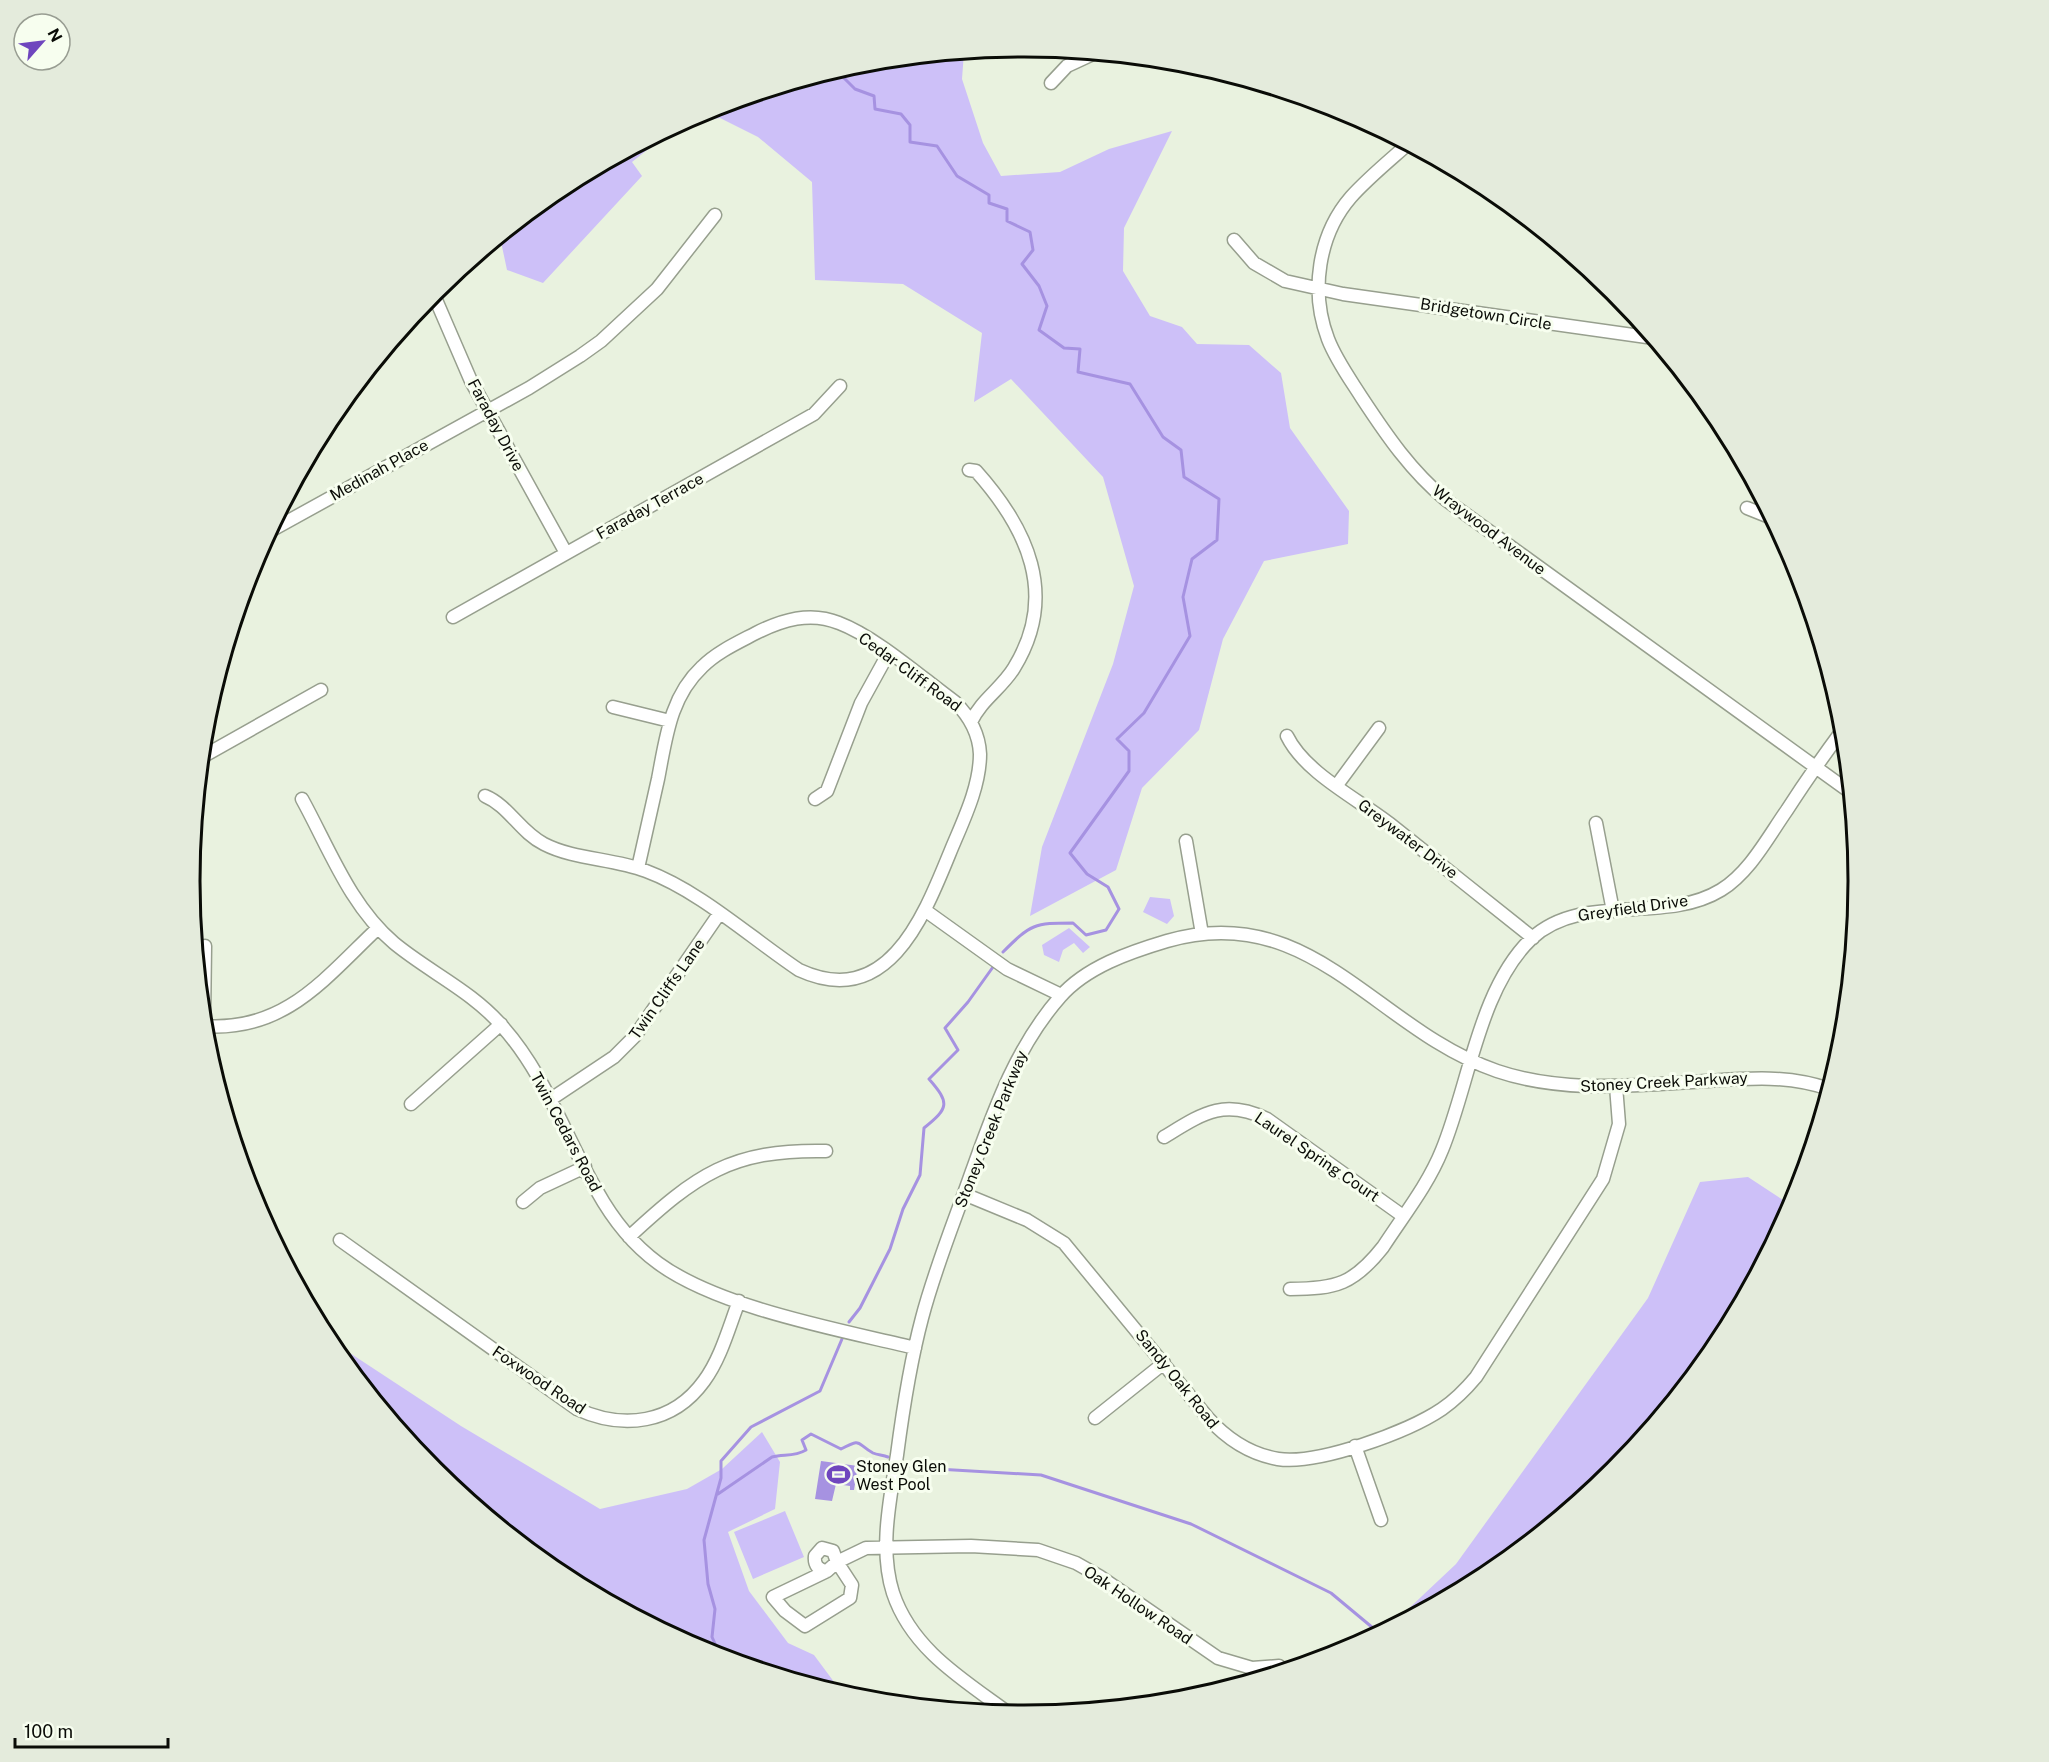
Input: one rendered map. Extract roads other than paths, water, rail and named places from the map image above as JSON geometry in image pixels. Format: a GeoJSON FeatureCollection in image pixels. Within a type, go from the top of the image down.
{"type":"FeatureCollection","features":[{"type":"Feature","properties":{"kind":"street"},"geometry":{"type":"LineString","coordinates":[[1051,83],[1067,66],[1081,59]]}},
{"type":"Feature","properties":{"kind":"street","name":"Wraywood Avenue"},"geometry":{"type":"LineString","coordinates":[[1403,149],[1352,197],[1341,211],[1325,243],[1318,288],[1324,326],[1336,357],[1388,438],[1418,475],[1469,518],[1842,786]]}},
{"type":"Feature","properties":{"kind":"street","name":"Medinah Place"},"geometry":{"type":"LineString","coordinates":[[282,525],[556,372],[601,341],[657,290],[714,216]]}},
{"type":"Feature","properties":{"kind":"street","name":"Bridgetown Circle"},"geometry":{"type":"LineString","coordinates":[[1234,240],[1254,263],[1285,281],[1318,288],[1642,336]]}},
{"type":"Feature","properties":{"kind":"street","name":"Faraday Drive"},"geometry":{"type":"LineString","coordinates":[[437,303],[486,410],[566,553]]}},
{"type":"Feature","properties":{"kind":"street","name":"Faraday Terrace"},"geometry":{"type":"LineString","coordinates":[[453,617],[814,414],[840,386]]}},
{"type":"Feature","properties":{"kind":"street"},"geometry":{"type":"LineString","coordinates":[[969,470],[976,471],[1011,514],[1027,548],[1035,587],[1034,618],[1024,651],[1003,683],[982,704],[971,722]]}},
{"type":"Feature","properties":{"kind":"street"},"geometry":{"type":"LineString","coordinates":[[1747,508],[1762,514]]}},
{"type":"Feature","properties":{"kind":"street","name":"Cedar Cliff Road"},"geometry":{"type":"LineString","coordinates":[[484,796],[502,805],[523,829],[541,843],[577,855],[638,868],[667,880],[799,970],[818,979],[843,981],[865,975],[888,960],[926,910],[962,824],[977,777],[979,743],[971,722],[956,702],[839,623],[813,617],[777,623],[725,649],[700,668],[678,699],[670,721],[638,868]]}},
{"type":"Feature","properties":{"kind":"street"},"geometry":{"type":"LineString","coordinates":[[815,799],[827,791],[861,703],[888,654]]}},
{"type":"Feature","properties":{"kind":"street"},"geometry":{"type":"LineString","coordinates":[[211,752],[321,690]]}},
{"type":"Feature","properties":{"kind":"street"},"geometry":{"type":"LineString","coordinates":[[613,707],[670,721]]}},
{"type":"Feature","properties":{"kind":"street"},"geometry":{"type":"LineString","coordinates":[[1337,785],[1379,728]]}},
{"type":"Feature","properties":{"kind":"street","name":"Greywater Drive"},"geometry":{"type":"LineString","coordinates":[[1287,736],[1298,755],[1533,938]]}},
{"type":"Feature","properties":{"kind":"street","name":"Greyfield Drive"},"geometry":{"type":"LineString","coordinates":[[1290,1289],[1328,1288],[1350,1280],[1372,1261],[1403,1216],[1442,1151],[1483,1026],[1501,983],[1510,966],[1533,938],[1563,919],[1685,903],[1720,890],[1756,854],[1836,739]]}},
{"type":"Feature","properties":{"kind":"street","name":"Twin Cedars Road"},"geometry":{"type":"LineString","coordinates":[[302,799],[354,894],[378,928],[403,950],[464,990],[501,1024],[515,1041],[550,1098],[610,1213],[628,1237],[659,1264],[678,1276],[739,1301],[915,1348]]}},
{"type":"Feature","properties":{"kind":"street"},"geometry":{"type":"LineString","coordinates":[[1596,823],[1614,911]]}},
{"type":"Feature","properties":{"kind":"street"},"geometry":{"type":"LineString","coordinates":[[1186,841],[1202,934]]}},
{"type":"Feature","properties":{"kind":"street"},"geometry":{"type":"LineString","coordinates":[[926,910],[1007,969],[1061,995]]}},
{"type":"Feature","properties":{"kind":"street","name":"Twin Cliffs Lane"},"geometry":{"type":"LineString","coordinates":[[550,1098],[614,1057],[635,1036],[718,914]]}},
{"type":"Feature","properties":{"kind":"street"},"geometry":{"type":"LineString","coordinates":[[214,1026],[249,1024],[284,1011],[309,994],[378,928]]}},
{"type":"Feature","properties":{"kind":"street","name":"Stoney Creek Parkway"},"geometry":{"type":"LineString","coordinates":[[997,1704],[931,1654],[917,1639],[902,1614],[891,1588],[886,1549],[888,1509],[922,1316],[964,1194],[1014,1064],[1061,995],[1081,978],[1103,965],[1165,942],[1202,934],[1247,933],[1289,945],[1345,979],[1448,1049],[1472,1061],[1533,1081],[1562,1085],[1616,1086],[1764,1077],[1806,1082],[1822,1087]]}},
{"type":"Feature","properties":{"kind":"street"},"geometry":{"type":"LineString","coordinates":[[205,946],[205,960]]}},
{"type":"Feature","properties":{"kind":"street"},"geometry":{"type":"LineString","coordinates":[[411,1104],[501,1024]]}},
{"type":"Feature","properties":{"kind":"street","name":"Sandy Oak Road"},"geometry":{"type":"LineString","coordinates":[[964,1194],[1027,1220],[1064,1243],[1219,1430],[1243,1448],[1262,1455],[1301,1460],[1354,1446],[1400,1430],[1441,1410],[1476,1377],[1603,1179],[1619,1124],[1616,1086]]}},
{"type":"Feature","properties":{"kind":"street","name":"Laurel Spring Court"},"geometry":{"type":"LineString","coordinates":[[1164,1137],[1203,1114],[1216,1109],[1239,1108],[1267,1119],[1403,1216]]}},
{"type":"Feature","properties":{"kind":"street"},"geometry":{"type":"LineString","coordinates":[[628,1237],[679,1191],[729,1163],[769,1153],[826,1151]]}},
{"type":"Feature","properties":{"kind":"street"},"geometry":{"type":"LineString","coordinates":[[523,1202],[540,1188],[585,1167]]}},
{"type":"Feature","properties":{"kind":"street","name":"Foxwood Road"},"geometry":{"type":"LineString","coordinates":[[340,1240],[577,1408],[609,1420],[651,1419],[668,1413],[689,1399],[713,1365],[739,1301]]}},
{"type":"Feature","properties":{"kind":"street"},"geometry":{"type":"LineString","coordinates":[[1095,1418],[1164,1363]]}},
{"type":"Feature","properties":{"kind":"street"},"geometry":{"type":"LineString","coordinates":[[1354,1446],[1381,1520]]}},
{"type":"Feature","properties":{"kind":"street","name":"Oak Hollow Road"},"geometry":{"type":"LineString","coordinates":[[837,1562],[866,1548],[971,1546],[1022,1548],[1057,1555],[1100,1576],[1218,1659],[1252,1668],[1271,1667]]}},
{"type":"Feature","properties":{"kind":"street"},"geometry":{"type":"LineString","coordinates":[[827,1571],[815,1564],[815,1556],[819,1550],[826,1548],[833,1551],[837,1562],[852,1585],[850,1598],[805,1626],[785,1611],[773,1597],[827,1571],[837,1562]]}},
{"type":"Feature","properties":{"kind":"waterway"},"geometry":{"type":"LineString","coordinates":[[844,78],[855,89],[874,96],[875,109],[901,114],[910,125],[910,142],[937,146],[957,176],[989,195],[989,203],[1007,209],[1007,221],[1030,232],[1033,250],[1022,264],[1039,286],[1047,306],[1039,330],[1064,348],[1080,349],[1078,372],[1130,384],[1163,437],[1181,450],[1184,477],[1219,499],[1217,540],[1192,559],[1183,597],[1190,636],[1144,713],[1117,739],[1129,751],[1129,771],[1070,853],[1087,874],[1108,887],[1119,909],[1106,930],[1086,935],[1073,923],[1041,925],[1027,931],[1003,952]]}},
{"type":"Feature","properties":{"kind":"waterway"},"geometry":{"type":"LineString","coordinates":[[849,1322],[860,1308],[890,1249],[903,1209],[920,1175],[924,1128],[938,1115],[944,1105],[941,1094],[929,1079],[958,1050],[945,1028],[968,1002],[993,967]]}},
{"type":"Feature","properties":{"kind":"waterway"},"geometry":{"type":"LineString","coordinates":[[715,1644],[712,1637],[715,1609],[708,1584],[704,1540],[721,1478],[721,1461],[751,1427],[820,1391],[842,1339]]}},
{"type":"Feature","properties":{"kind":"waterway"},"geometry":{"type":"LineString","coordinates":[[718,1494],[772,1457],[806,1450],[802,1440],[811,1434],[841,1449],[858,1443],[873,1453],[888,1457]]}},
{"type":"Feature","properties":{"kind":"waterway"},"geometry":{"type":"LineString","coordinates":[[904,1465],[920,1468],[1041,1475],[1191,1524],[1331,1593],[1372,1627]]}},
{"type":"Feature","properties":{"kind":"place","name":"Stoney Glen West Pool"},"geometry":{"type":"Point","coordinates":[838,1475]}}]}
